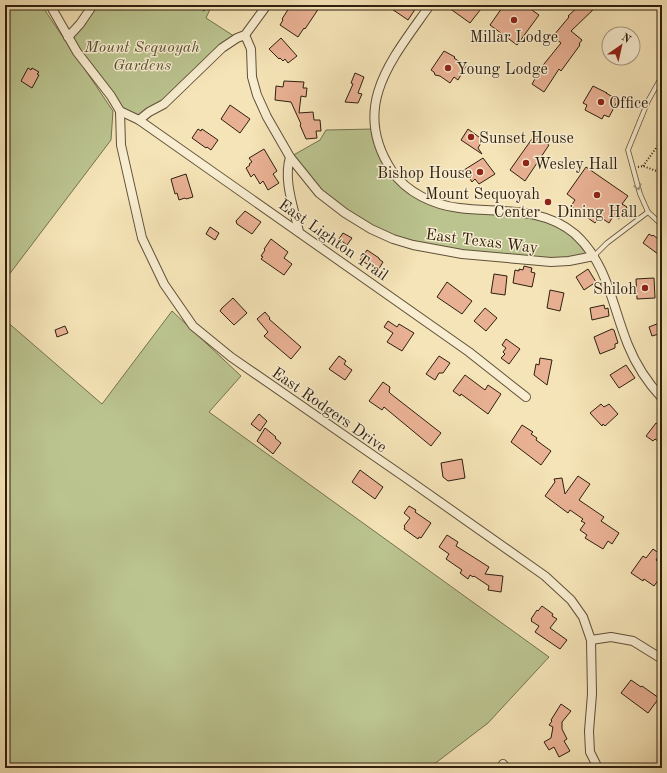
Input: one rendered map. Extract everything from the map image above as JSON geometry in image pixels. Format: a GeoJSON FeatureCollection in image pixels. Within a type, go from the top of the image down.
{"type":"FeatureCollection","features":[{"type":"Feature","properties":{"kind":"street","name":"East Rodgers Drive"},"geometry":{"type":"LineString","coordinates":[[50,5],[77,52],[112,96],[120,111],[121,145],[142,238],[164,284],[193,326],[231,357],[545,576],[571,600],[583,617],[591,640],[592,694],[589,731],[590,752],[598,768]]}},
{"type":"Feature","properties":{"kind":"street"},"geometry":{"type":"LineString","coordinates":[[68,36],[80,24],[93,5]]}},
{"type":"Feature","properties":{"kind":"street"},"geometry":{"type":"LineString","coordinates":[[139,120],[164,104],[222,48],[237,38],[245,35],[267,5]]}},
{"type":"Feature","properties":{"kind":"street"},"geometry":{"type":"LineString","coordinates":[[430,5],[389,64],[375,102],[374,119],[377,140],[384,159],[396,176],[412,190],[426,199],[447,206],[459,208],[520,212],[539,215],[564,227],[575,235],[594,256],[608,283],[628,344],[638,366],[650,385],[662,398]]}},
{"type":"Feature","properties":{"kind":"street","name":"East Texas Way"},"geometry":{"type":"LineString","coordinates":[[245,35],[251,49],[252,77],[256,95],[290,157],[319,193],[345,213],[371,229],[393,239],[412,245],[462,254],[551,262],[569,262],[594,256]]}},
{"type":"Feature","properties":{"kind":"street","name":"East Lighton Trail"},"geometry":{"type":"LineString","coordinates":[[120,111],[139,120],[481,360],[526,397]]}},
{"type":"Feature","properties":{"kind":"street"},"geometry":{"type":"LineString","coordinates":[[290,157],[287,166],[287,179],[299,232]]}},
{"type":"Feature","properties":{"kind":"street"},"geometry":{"type":"LineString","coordinates":[[591,640],[611,637],[633,640],[662,659]]}},
{"type":"Feature","properties":{"kind":"lane"},"geometry":{"type":"LineString","coordinates":[[662,76],[648,101],[628,150],[640,194],[648,212],[662,225]]}},
{"type":"Feature","properties":{"kind":"lane"},"geometry":{"type":"LineString","coordinates":[[594,256],[607,243],[648,212]]}},
{"type":"Feature","properties":{"kind":"path"},"geometry":{"type":"LineString","coordinates":[[164,7],[168,5]]}},
{"type":"Feature","properties":{"kind":"path"},"geometry":{"type":"LineString","coordinates":[[196,5],[206,11]]}},
{"type":"Feature","properties":{"kind":"path"},"geometry":{"type":"LineString","coordinates":[[643,166],[662,140]]}},
{"type":"Feature","properties":{"kind":"path"},"geometry":{"type":"LineString","coordinates":[[633,168],[643,166],[662,173]]}},
{"type":"Feature","properties":{"kind":"green space"},"geometry":{"type":"Polygon","coordinates":[[[5,5],[45,5],[46,12],[113,111],[111,140],[5,280],[5,5]]]}},
{"type":"Feature","properties":{"kind":"green space","name":"Mount Sequoyah Gardens"},"geometry":{"type":"Polygon","coordinates":[[[93,5],[212,5],[206,18],[237,38],[164,104],[139,120],[120,111],[68,37],[93,5]]]}},
{"type":"Feature","properties":{"kind":"green space"},"geometry":{"type":"Polygon","coordinates":[[[375,129],[396,176],[441,205],[520,212],[564,227],[594,256],[566,262],[462,254],[393,239],[319,193],[290,157],[320,140],[326,130],[375,129]]]}},
{"type":"Feature","properties":{"kind":"green space"},"geometry":{"type":"Polygon","coordinates":[[[172,311],[241,376],[209,412],[549,657],[488,723],[429,768],[5,768],[5,320],[102,404],[172,311]]]}},
{"type":"Feature","properties":{"kind":"building"},"geometry":{"type":"Polygon","coordinates":[[[294,5],[321,5],[298,37],[280,25],[289,8],[291,9],[294,5]]]}},
{"type":"Feature","properties":{"kind":"building"},"geometry":{"type":"Polygon","coordinates":[[[386,5],[411,5],[416,8],[408,20],[386,5]]]}},
{"type":"Feature","properties":{"kind":"building"},"geometry":{"type":"Polygon","coordinates":[[[445,5],[484,5],[470,23],[445,5]]]}},
{"type":"Feature","properties":{"kind":"building","name":"Millar Lodge"},"geometry":{"type":"Polygon","coordinates":[[[504,5],[525,5],[539,15],[517,45],[490,25],[504,5]]]}},
{"type":"Feature","properties":{"kind":"building"},"geometry":{"type":"Polygon","coordinates":[[[580,5],[598,5],[571,31],[582,40],[579,44],[580,45],[561,71],[559,69],[544,92],[532,84],[544,64],[561,43],[554,35],[569,17],[568,16],[580,5]]]}},
{"type":"Feature","properties":{"kind":"building"},"geometry":{"type":"Polygon","coordinates":[[[281,38],[297,56],[288,63],[285,59],[283,61],[280,58],[279,59],[269,49],[281,38]]]}},
{"type":"Feature","properties":{"kind":"building","name":"Young Lodge"},"geometry":{"type":"Polygon","coordinates":[[[444,51],[455,57],[454,58],[466,66],[458,80],[454,77],[450,83],[440,76],[435,75],[431,70],[444,51]]]}},
{"type":"Feature","properties":{"kind":"building"},"geometry":{"type":"Polygon","coordinates":[[[28,68],[31,70],[32,68],[39,72],[37,74],[39,75],[32,88],[21,81],[28,68]]]}},
{"type":"Feature","properties":{"kind":"building"},"geometry":{"type":"Polygon","coordinates":[[[355,73],[364,77],[358,93],[362,94],[358,103],[345,102],[353,84],[351,83],[355,73]]]}},
{"type":"Feature","properties":{"kind":"building"},"geometry":{"type":"Polygon","coordinates":[[[284,81],[304,82],[303,88],[307,88],[306,97],[301,96],[299,113],[313,112],[314,120],[320,120],[321,131],[316,131],[317,138],[306,139],[291,102],[275,100],[276,86],[283,87],[284,81]]]}},
{"type":"Feature","properties":{"kind":"building","name":"Office"},"geometry":{"type":"Polygon","coordinates":[[[593,86],[618,100],[609,117],[604,115],[602,119],[585,110],[587,105],[583,103],[593,86]]]}},
{"type":"Feature","properties":{"kind":"building"},"geometry":{"type":"Polygon","coordinates":[[[230,105],[250,119],[240,133],[221,119],[230,105]]]}},
{"type":"Feature","properties":{"kind":"building"},"geometry":{"type":"Polygon","coordinates":[[[198,129],[201,131],[202,129],[218,140],[211,150],[192,138],[198,129]]]}},
{"type":"Feature","properties":{"kind":"building","name":"Sunset House"},"geometry":{"type":"Polygon","coordinates":[[[468,129],[483,140],[478,148],[482,154],[461,140],[468,129]]]}},
{"type":"Feature","properties":{"kind":"building","name":"Wesley Hall"},"geometry":{"type":"Polygon","coordinates":[[[534,136],[549,145],[525,181],[510,170],[534,136]]]}},
{"type":"Feature","properties":{"kind":"building"},"geometry":{"type":"Polygon","coordinates":[[[264,149],[277,171],[273,174],[279,183],[268,190],[263,181],[260,184],[254,174],[251,177],[246,168],[252,162],[249,158],[264,149]]]}},
{"type":"Feature","properties":{"kind":"building","name":"Bishop House"},"geometry":{"type":"Polygon","coordinates":[[[483,158],[495,174],[479,184],[475,179],[472,182],[464,170],[483,158]]]}},
{"type":"Feature","properties":{"kind":"building","name":"Dining Hall"},"geometry":{"type":"Polygon","coordinates":[[[586,167],[628,196],[622,204],[627,207],[619,219],[614,215],[609,223],[600,217],[595,223],[571,206],[575,200],[567,194],[586,167]]]}},
{"type":"Feature","properties":{"kind":"building"},"geometry":{"type":"Polygon","coordinates":[[[186,174],[193,197],[179,200],[177,193],[175,194],[171,179],[186,174]]]}},
{"type":"Feature","properties":{"kind":"building"},"geometry":{"type":"Polygon","coordinates":[[[245,211],[261,222],[252,234],[237,224],[236,221],[245,211]]]}},
{"type":"Feature","properties":{"kind":"building"},"geometry":{"type":"Polygon","coordinates":[[[210,227],[219,233],[215,240],[206,234],[210,227]]]}},
{"type":"Feature","properties":{"kind":"building"},"geometry":{"type":"Polygon","coordinates":[[[343,233],[352,238],[347,245],[339,239],[343,233]]]}},
{"type":"Feature","properties":{"kind":"building"},"geometry":{"type":"Polygon","coordinates":[[[649,234],[652,236],[653,235],[662,242],[662,248],[658,254],[643,243],[649,234]]]}},
{"type":"Feature","properties":{"kind":"building"},"geometry":{"type":"Polygon","coordinates":[[[271,239],[288,252],[284,258],[292,264],[284,275],[261,259],[263,257],[261,256],[265,250],[264,249],[271,239]]]}},
{"type":"Feature","properties":{"kind":"building"},"geometry":{"type":"Polygon","coordinates":[[[367,250],[383,262],[378,270],[360,260],[367,250]]]}},
{"type":"Feature","properties":{"kind":"building"},"geometry":{"type":"Polygon","coordinates":[[[524,266],[532,268],[531,272],[535,273],[532,287],[513,283],[515,270],[523,270],[524,266]]]}},
{"type":"Feature","properties":{"kind":"building"},"geometry":{"type":"Polygon","coordinates":[[[588,269],[596,282],[584,290],[576,277],[588,269]]]}},
{"type":"Feature","properties":{"kind":"building"},"geometry":{"type":"Polygon","coordinates":[[[494,274],[507,276],[505,295],[491,293],[494,274]]]}},
{"type":"Feature","properties":{"kind":"building","name":"Shiloh"},"geometry":{"type":"Polygon","coordinates":[[[654,278],[655,298],[637,299],[636,279],[654,278]]]}},
{"type":"Feature","properties":{"kind":"building"},"geometry":{"type":"Polygon","coordinates":[[[447,282],[472,301],[462,314],[437,297],[447,282]]]}},
{"type":"Feature","properties":{"kind":"building"},"geometry":{"type":"Polygon","coordinates":[[[550,290],[564,293],[560,311],[547,308],[550,290]]]}},
{"type":"Feature","properties":{"kind":"building"},"geometry":{"type":"Polygon","coordinates":[[[233,298],[247,313],[234,325],[220,311],[233,298]]]}},
{"type":"Feature","properties":{"kind":"building"},"geometry":{"type":"Polygon","coordinates":[[[604,305],[605,309],[608,308],[609,316],[592,320],[590,308],[604,305]]]}},
{"type":"Feature","properties":{"kind":"building"},"geometry":{"type":"Polygon","coordinates":[[[485,308],[497,318],[486,331],[474,321],[485,308]]]}},
{"type":"Feature","properties":{"kind":"building"},"geometry":{"type":"Polygon","coordinates":[[[265,312],[270,318],[269,319],[301,347],[291,359],[264,336],[268,332],[257,319],[265,312]]]}},
{"type":"Feature","properties":{"kind":"building"},"geometry":{"type":"Polygon","coordinates":[[[388,321],[397,327],[399,324],[414,333],[402,351],[387,342],[393,333],[384,327],[388,321]]]}},
{"type":"Feature","properties":{"kind":"building"},"geometry":{"type":"Polygon","coordinates":[[[662,322],[662,333],[652,336],[649,327],[662,322]]]}},
{"type":"Feature","properties":{"kind":"building"},"geometry":{"type":"Polygon","coordinates":[[[65,326],[68,333],[57,337],[55,330],[65,326]]]}},
{"type":"Feature","properties":{"kind":"building"},"geometry":{"type":"Polygon","coordinates":[[[612,329],[614,330],[618,343],[615,344],[615,348],[600,354],[594,337],[612,329]]]}},
{"type":"Feature","properties":{"kind":"building"},"geometry":{"type":"Polygon","coordinates":[[[506,339],[520,349],[509,364],[501,358],[505,354],[503,352],[506,348],[502,345],[506,339]]]}},
{"type":"Feature","properties":{"kind":"building"},"geometry":{"type":"Polygon","coordinates":[[[339,356],[346,361],[344,364],[352,370],[345,380],[329,369],[339,356]]]}},
{"type":"Feature","properties":{"kind":"building"},"geometry":{"type":"Polygon","coordinates":[[[439,356],[450,363],[443,373],[439,373],[435,380],[426,374],[439,356]]]}},
{"type":"Feature","properties":{"kind":"building"},"geometry":{"type":"Polygon","coordinates":[[[540,358],[552,360],[547,385],[534,375],[536,364],[539,365],[540,358]]]}},
{"type":"Feature","properties":{"kind":"building"},"geometry":{"type":"Polygon","coordinates":[[[626,365],[635,378],[619,388],[610,375],[626,365]]]}},
{"type":"Feature","properties":{"kind":"building"},"geometry":{"type":"Polygon","coordinates":[[[465,375],[485,390],[488,385],[501,394],[488,414],[461,394],[460,396],[453,391],[465,375]]]}},
{"type":"Feature","properties":{"kind":"building"},"geometry":{"type":"Polygon","coordinates":[[[383,382],[390,387],[389,392],[391,394],[441,433],[431,446],[384,407],[382,410],[369,401],[383,382]]]}},
{"type":"Feature","properties":{"kind":"building"},"geometry":{"type":"Polygon","coordinates":[[[601,404],[604,407],[609,404],[618,414],[605,426],[603,424],[602,426],[590,413],[601,404]]]}},
{"type":"Feature","properties":{"kind":"building"},"geometry":{"type":"Polygon","coordinates":[[[259,414],[267,421],[260,431],[251,424],[259,414]]]}},
{"type":"Feature","properties":{"kind":"building"},"geometry":{"type":"Polygon","coordinates":[[[656,423],[662,427],[662,444],[655,439],[653,441],[646,436],[656,423]]]}},
{"type":"Feature","properties":{"kind":"building"},"geometry":{"type":"Polygon","coordinates":[[[522,425],[533,432],[531,434],[537,438],[536,440],[551,451],[541,465],[511,442],[522,425]]]}},
{"type":"Feature","properties":{"kind":"building"},"geometry":{"type":"Polygon","coordinates":[[[265,428],[281,443],[273,454],[257,441],[265,428]]]}},
{"type":"Feature","properties":{"kind":"building"},"geometry":{"type":"Polygon","coordinates":[[[462,459],[465,478],[448,481],[443,477],[441,463],[462,459]]]}},
{"type":"Feature","properties":{"kind":"building"},"geometry":{"type":"Polygon","coordinates":[[[360,470],[383,487],[375,499],[352,482],[360,470]]]}},
{"type":"Feature","properties":{"kind":"building"},"geometry":{"type":"Polygon","coordinates":[[[578,476],[590,484],[579,500],[604,517],[601,521],[619,533],[612,544],[608,541],[603,549],[585,538],[587,535],[580,530],[585,523],[581,521],[583,519],[570,510],[568,513],[545,496],[555,482],[554,479],[562,478],[565,494],[578,476]]]}},
{"type":"Feature","properties":{"kind":"building"},"geometry":{"type":"Polygon","coordinates":[[[409,506],[431,523],[421,538],[419,537],[418,539],[404,529],[404,526],[410,518],[404,513],[409,506]]]}},
{"type":"Feature","properties":{"kind":"building"},"geometry":{"type":"Polygon","coordinates":[[[447,535],[458,542],[456,546],[489,567],[485,574],[503,576],[501,592],[488,590],[489,586],[474,576],[473,577],[470,575],[468,579],[460,573],[462,570],[446,559],[449,554],[439,547],[447,535]]]}},
{"type":"Feature","properties":{"kind":"building"},"geometry":{"type":"Polygon","coordinates":[[[653,549],[660,554],[656,560],[662,564],[662,571],[657,577],[659,579],[654,586],[631,573],[643,556],[646,558],[653,549]]]}},
{"type":"Feature","properties":{"kind":"building"},"geometry":{"type":"Polygon","coordinates":[[[542,606],[557,619],[550,628],[567,640],[560,649],[535,632],[539,626],[531,621],[531,619],[537,610],[538,611],[542,606]]]}},
{"type":"Feature","properties":{"kind":"building"},"geometry":{"type":"Polygon","coordinates":[[[631,680],[659,698],[648,713],[621,693],[631,680]]]}},
{"type":"Feature","properties":{"kind":"building"},"geometry":{"type":"Polygon","coordinates":[[[561,704],[571,711],[562,722],[562,729],[567,739],[564,741],[570,751],[559,757],[554,747],[549,750],[544,742],[551,738],[553,727],[549,725],[561,704]]]}},
{"type":"Feature","properties":{"kind":"place","name":"Millar Lodge"},"geometry":{"type":"Point","coordinates":[514,20]}},
{"type":"Feature","properties":{"kind":"place","name":"Young Lodge"},"geometry":{"type":"Point","coordinates":[448,68]}},
{"type":"Feature","properties":{"kind":"place","name":"Office"},"geometry":{"type":"Point","coordinates":[601,102]}},
{"type":"Feature","properties":{"kind":"place","name":"Sunset House"},"geometry":{"type":"Point","coordinates":[471,137]}},
{"type":"Feature","properties":{"kind":"place","name":"Wesley Hall"},"geometry":{"type":"Point","coordinates":[526,163]}},
{"type":"Feature","properties":{"kind":"place","name":"Bishop House"},"geometry":{"type":"Point","coordinates":[480,172]}},
{"type":"Feature","properties":{"kind":"place","name":"Dining Hall"},"geometry":{"type":"Point","coordinates":[597,195]}},
{"type":"Feature","properties":{"kind":"place","name":"Mount Sequoyah Center"},"geometry":{"type":"Point","coordinates":[548,202]}},
{"type":"Feature","properties":{"kind":"place","name":"Shiloh"},"geometry":{"type":"Point","coordinates":[645,288]}}]}
